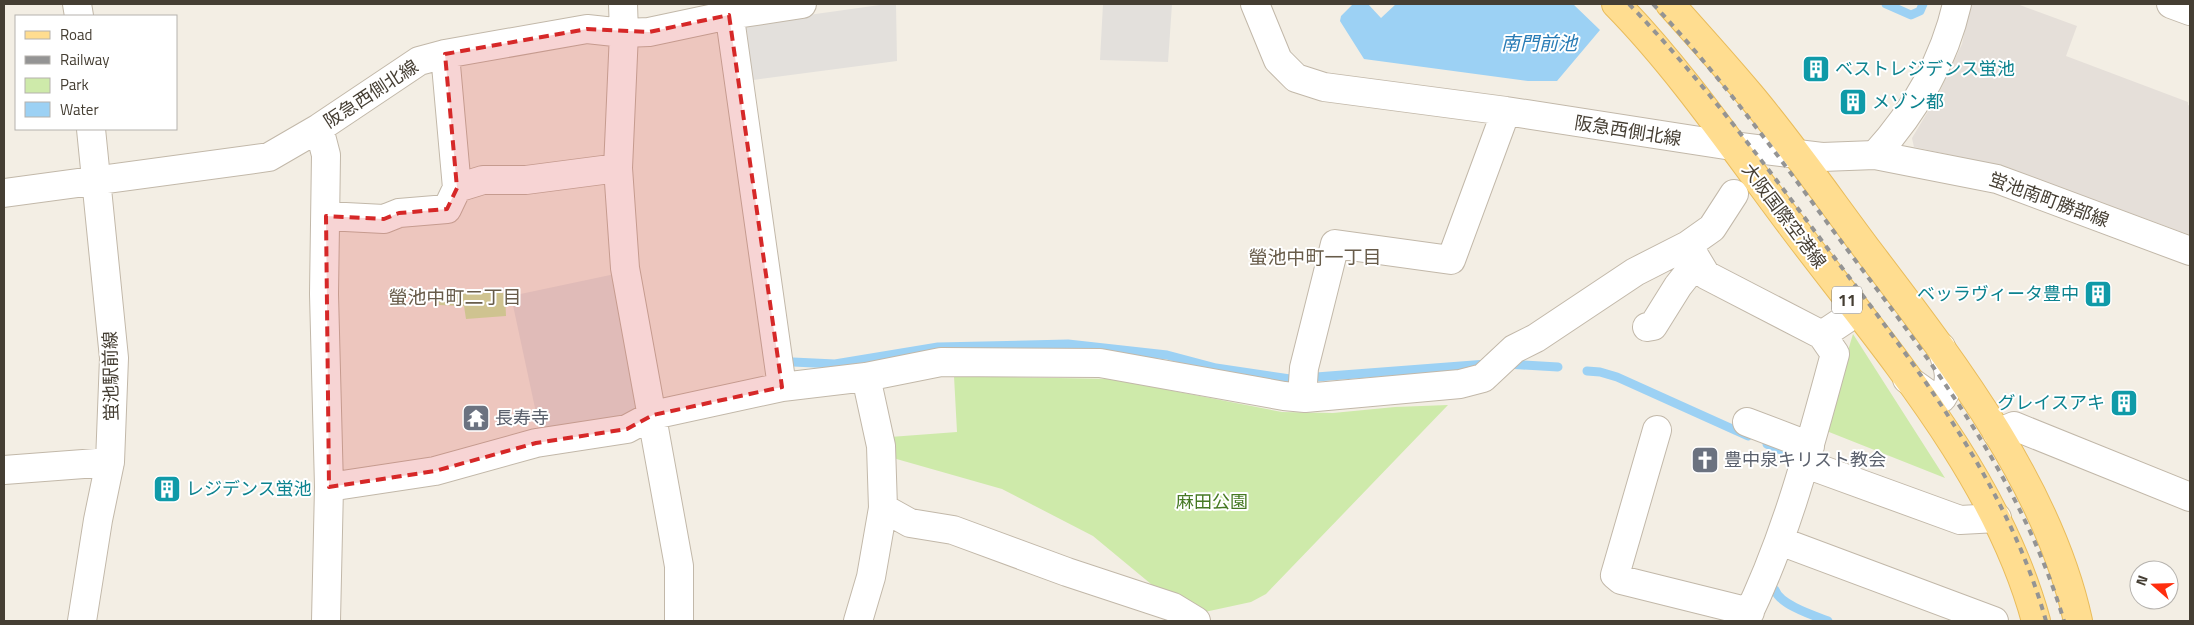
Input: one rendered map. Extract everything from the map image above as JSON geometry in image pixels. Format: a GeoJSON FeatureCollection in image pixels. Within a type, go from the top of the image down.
{"type":"FeatureCollection","features":[{"type":"Feature","properties":{"kind":"main road","name":"大阪国際空港線"},"geometry":{"type":"LineString","coordinates":[[1616,4],[1634,22],[1732,146],[1959,451],[1997,518],[2026,583],[2036,621]]}},
{"type":"Feature","properties":{"kind":"main road"},"geometry":{"type":"LineString","coordinates":[[1670,4],[1751,96],[1940,346],[1997,433],[2058,553],[2078,621]]}},
{"type":"Feature","properties":{"kind":"street"},"geometry":{"type":"LineString","coordinates":[[623,4],[624,33],[618,168],[625,268],[679,566],[679,621]]}},
{"type":"Feature","properties":{"kind":"street","name":"阪急西側北線"},"geometry":{"type":"LineString","coordinates":[[4,193],[269,157],[320,128],[419,61],[445,54],[587,29],[624,33],[648,32],[728,9],[802,4]]}},
{"type":"Feature","properties":{"kind":"street","name":"阪急西側北線"},"geometry":{"type":"LineString","coordinates":[[1255,4],[1278,60],[1296,78],[1324,87],[1506,111],[1795,154],[1822,156],[1875,155]]}},
{"type":"Feature","properties":{"kind":"street"},"geometry":{"type":"LineString","coordinates":[[1875,155],[1910,112],[1935,69],[1946,44],[1957,4]]}},
{"type":"Feature","properties":{"kind":"street"},"geometry":{"type":"LineString","coordinates":[[2171,4],[2190,11]]}},
{"type":"Feature","properties":{"kind":"street"},"geometry":{"type":"LineString","coordinates":[[728,9],[782,387]]}},
{"type":"Feature","properties":{"kind":"street"},"geometry":{"type":"LineString","coordinates":[[326,216],[384,219],[399,213],[447,209],[457,188],[445,54]]}},
{"type":"Feature","properties":{"kind":"street"},"geometry":{"type":"LineString","coordinates":[[1303,384],[1335,244],[1451,260],[1506,111]]}},
{"type":"Feature","properties":{"kind":"street"},"geometry":{"type":"LineString","coordinates":[[320,128],[326,155],[324,294],[329,487],[326,621]]}},
{"type":"Feature","properties":{"kind":"street","name":"蛍池駅前線"},"geometry":{"type":"LineString","coordinates":[[82,621],[98,520],[110,462],[114,358],[91,130]]}},
{"type":"Feature","properties":{"kind":"street","name":"蛍池南町勝部線"},"geometry":{"type":"LineString","coordinates":[[1875,155],[1997,179],[2190,252]]}},
{"type":"Feature","properties":{"kind":"street"},"geometry":{"type":"LineString","coordinates":[[457,188],[483,180],[526,180],[618,168]]}},
{"type":"Feature","properties":{"kind":"street"},"geometry":{"type":"LineString","coordinates":[[1647,327],[1653,326],[1678,286],[1693,254],[1734,194]]}},
{"type":"Feature","properties":{"kind":"street"},"geometry":{"type":"LineString","coordinates":[[329,487],[435,471],[536,443],[627,429],[652,415],[782,387],[866,377],[941,362],[1078,361],[1132,367],[1188,380],[1284,396],[1303,384],[1453,385],[1483,378],[1514,349],[1536,338],[1634,272],[1693,254]]}},
{"type":"Feature","properties":{"kind":"street"},"geometry":{"type":"LineString","coordinates":[[1657,430],[1615,575],[1621,580],[1747,616],[1780,541],[1808,455],[1835,354],[1822,335],[1706,275],[1693,254]]}},
{"type":"Feature","properties":{"kind":"street"},"geometry":{"type":"LineString","coordinates":[[1822,335],[1846,319],[1852,307]]}},
{"type":"Feature","properties":{"kind":"street"},"geometry":{"type":"LineString","coordinates":[[1906,378],[1928,394],[1942,398],[1949,388],[1949,370],[1940,346]]}},
{"type":"Feature","properties":{"kind":"street"},"geometry":{"type":"LineString","coordinates":[[858,621],[871,577],[883,508],[881,446],[866,377]]}},
{"type":"Feature","properties":{"kind":"street"},"geometry":{"type":"LineString","coordinates":[[1747,422],[1808,455],[1960,520],[1997,518]]}},
{"type":"Feature","properties":{"kind":"street"},"geometry":{"type":"LineString","coordinates":[[1997,433],[2014,426],[2190,497]]}},
{"type":"Feature","properties":{"kind":"street"},"geometry":{"type":"LineString","coordinates":[[4,470],[110,462]]}},
{"type":"Feature","properties":{"kind":"street"},"geometry":{"type":"LineString","coordinates":[[883,508],[910,523],[953,530],[1067,572],[1173,607],[1196,621]]}},
{"type":"Feature","properties":{"kind":"street"},"geometry":{"type":"LineString","coordinates":[[1780,541],[1994,621]]}},
{"type":"Feature","properties":{"kind":"highlighted area"},"geometry":{"type":"Polygon","coordinates":[[[729,15],[782,387],[653,415],[627,429],[536,443],[435,471],[329,487],[326,216],[384,219],[399,213],[447,209],[457,188],[445,54],[587,29],[649,32],[729,15]]]}},
{"type":"Feature","properties":{"kind":"shaded area"},"geometry":{"type":"Polygon","coordinates":[[[896,4],[897,61],[753,80],[744,24],[896,4]]]}},
{"type":"Feature","properties":{"kind":"shaded area"},"geometry":{"type":"Polygon","coordinates":[[[1103,4],[1172,4],[1168,62],[1100,60],[1103,4]]]}},
{"type":"Feature","properties":{"kind":"shaded area"},"geometry":{"type":"Polygon","coordinates":[[[1970,4],[2017,4],[2077,26],[2066,56],[2188,102],[2190,106],[2190,235],[2001,166],[1914,147],[1912,138],[1939,93],[1962,44],[1970,4]]]}},
{"type":"Feature","properties":{"kind":"shaded area"},"geometry":{"type":"Polygon","coordinates":[[[615,274],[643,410],[541,436],[511,296],[615,274]]]}},
{"type":"Feature","properties":{"kind":"green space"},"geometry":{"type":"Polygon","coordinates":[[[438,292],[505,293],[506,316],[466,319],[464,306],[439,305],[438,292]]]}},
{"type":"Feature","properties":{"kind":"green space"},"geometry":{"type":"Polygon","coordinates":[[[1853,334],[1945,478],[1824,430],[1853,334]]]}},
{"type":"Feature","properties":{"kind":"green space","name":"麻田公園"},"geometry":{"type":"Polygon","coordinates":[[[954,376],[1112,379],[1282,412],[1333,413],[1395,407],[1448,405],[1266,594],[1251,602],[1200,613],[1157,589],[1093,536],[1002,489],[893,458],[890,437],[957,432],[954,376]]]}},
{"type":"Feature","properties":{"kind":"water","name":"南門前池"},"geometry":{"type":"Polygon","coordinates":[[[1353,4],[1368,4],[1381,18],[1396,4],[1573,4],[1600,30],[1557,81],[1528,81],[1364,59],[1340,21],[1341,16],[1353,4]]]}},
{"type":"Feature","properties":{"kind":"waterway"},"geometry":{"type":"LineString","coordinates":[[1886,4],[1911,15],[1920,11],[1923,4]]}},
{"type":"Feature","properties":{"kind":"waterway"},"geometry":{"type":"LineString","coordinates":[[793,362],[835,364],[938,347],[1068,344],[1167,355],[1216,368],[1290,379],[1487,364]]}},
{"type":"Feature","properties":{"kind":"waterway"},"geometry":{"type":"LineString","coordinates":[[1507,364],[1558,367]]}},
{"type":"Feature","properties":{"kind":"waterway"},"geometry":{"type":"LineString","coordinates":[[1587,371],[1600,372],[1617,377],[1748,436]]}},
{"type":"Feature","properties":{"kind":"waterway"},"geometry":{"type":"LineString","coordinates":[[1767,444],[1797,457]]}},
{"type":"Feature","properties":{"kind":"waterway"},"geometry":{"type":"LineString","coordinates":[[1775,590],[1778,595],[1791,605],[1828,621]]}},
{"type":"Feature","properties":{"kind":"railway"},"geometry":{"type":"LineString","coordinates":[[1629,4],[1683,63],[1734,125],[1926,383],[1956,428],[2008,521],[2029,570],[2046,621]]}},
{"type":"Feature","properties":{"kind":"railway"},"geometry":{"type":"LineString","coordinates":[[1653,4],[1700,57],[1766,140],[1898,318],[1964,413],[1994,462],[2021,513],[2045,566],[2064,621]]}},
{"type":"Feature","properties":{"kind":"place","name":"ベストレジデンス蛍池"},"geometry":{"type":"Point","coordinates":[1816,69]}},
{"type":"Feature","properties":{"kind":"place","name":"メゾン都"},"geometry":{"type":"Point","coordinates":[1853,102]}},
{"type":"Feature","properties":{"kind":"place","name":"ベッラヴィータ豊中"},"geometry":{"type":"Point","coordinates":[2098,294]}},
{"type":"Feature","properties":{"kind":"place","name":"グレイスアキ"},"geometry":{"type":"Point","coordinates":[2124,403]}},
{"type":"Feature","properties":{"kind":"place","name":"長寿寺"},"geometry":{"type":"Point","coordinates":[476,418]}},
{"type":"Feature","properties":{"kind":"place","name":"豊中泉キリスト教会"},"geometry":{"type":"Point","coordinates":[1705,460]}},
{"type":"Feature","properties":{"kind":"place","name":"レジデンス蛍池"},"geometry":{"type":"Point","coordinates":[167,489]}},
{"type":"Feature","properties":{"kind":"district","name":"螢池中町一丁目"},"geometry":{"type":"Point","coordinates":[1315,257]}},
{"type":"Feature","properties":{"kind":"district","name":"螢池中町二丁目"},"geometry":{"type":"Point","coordinates":[455,297]}}]}
